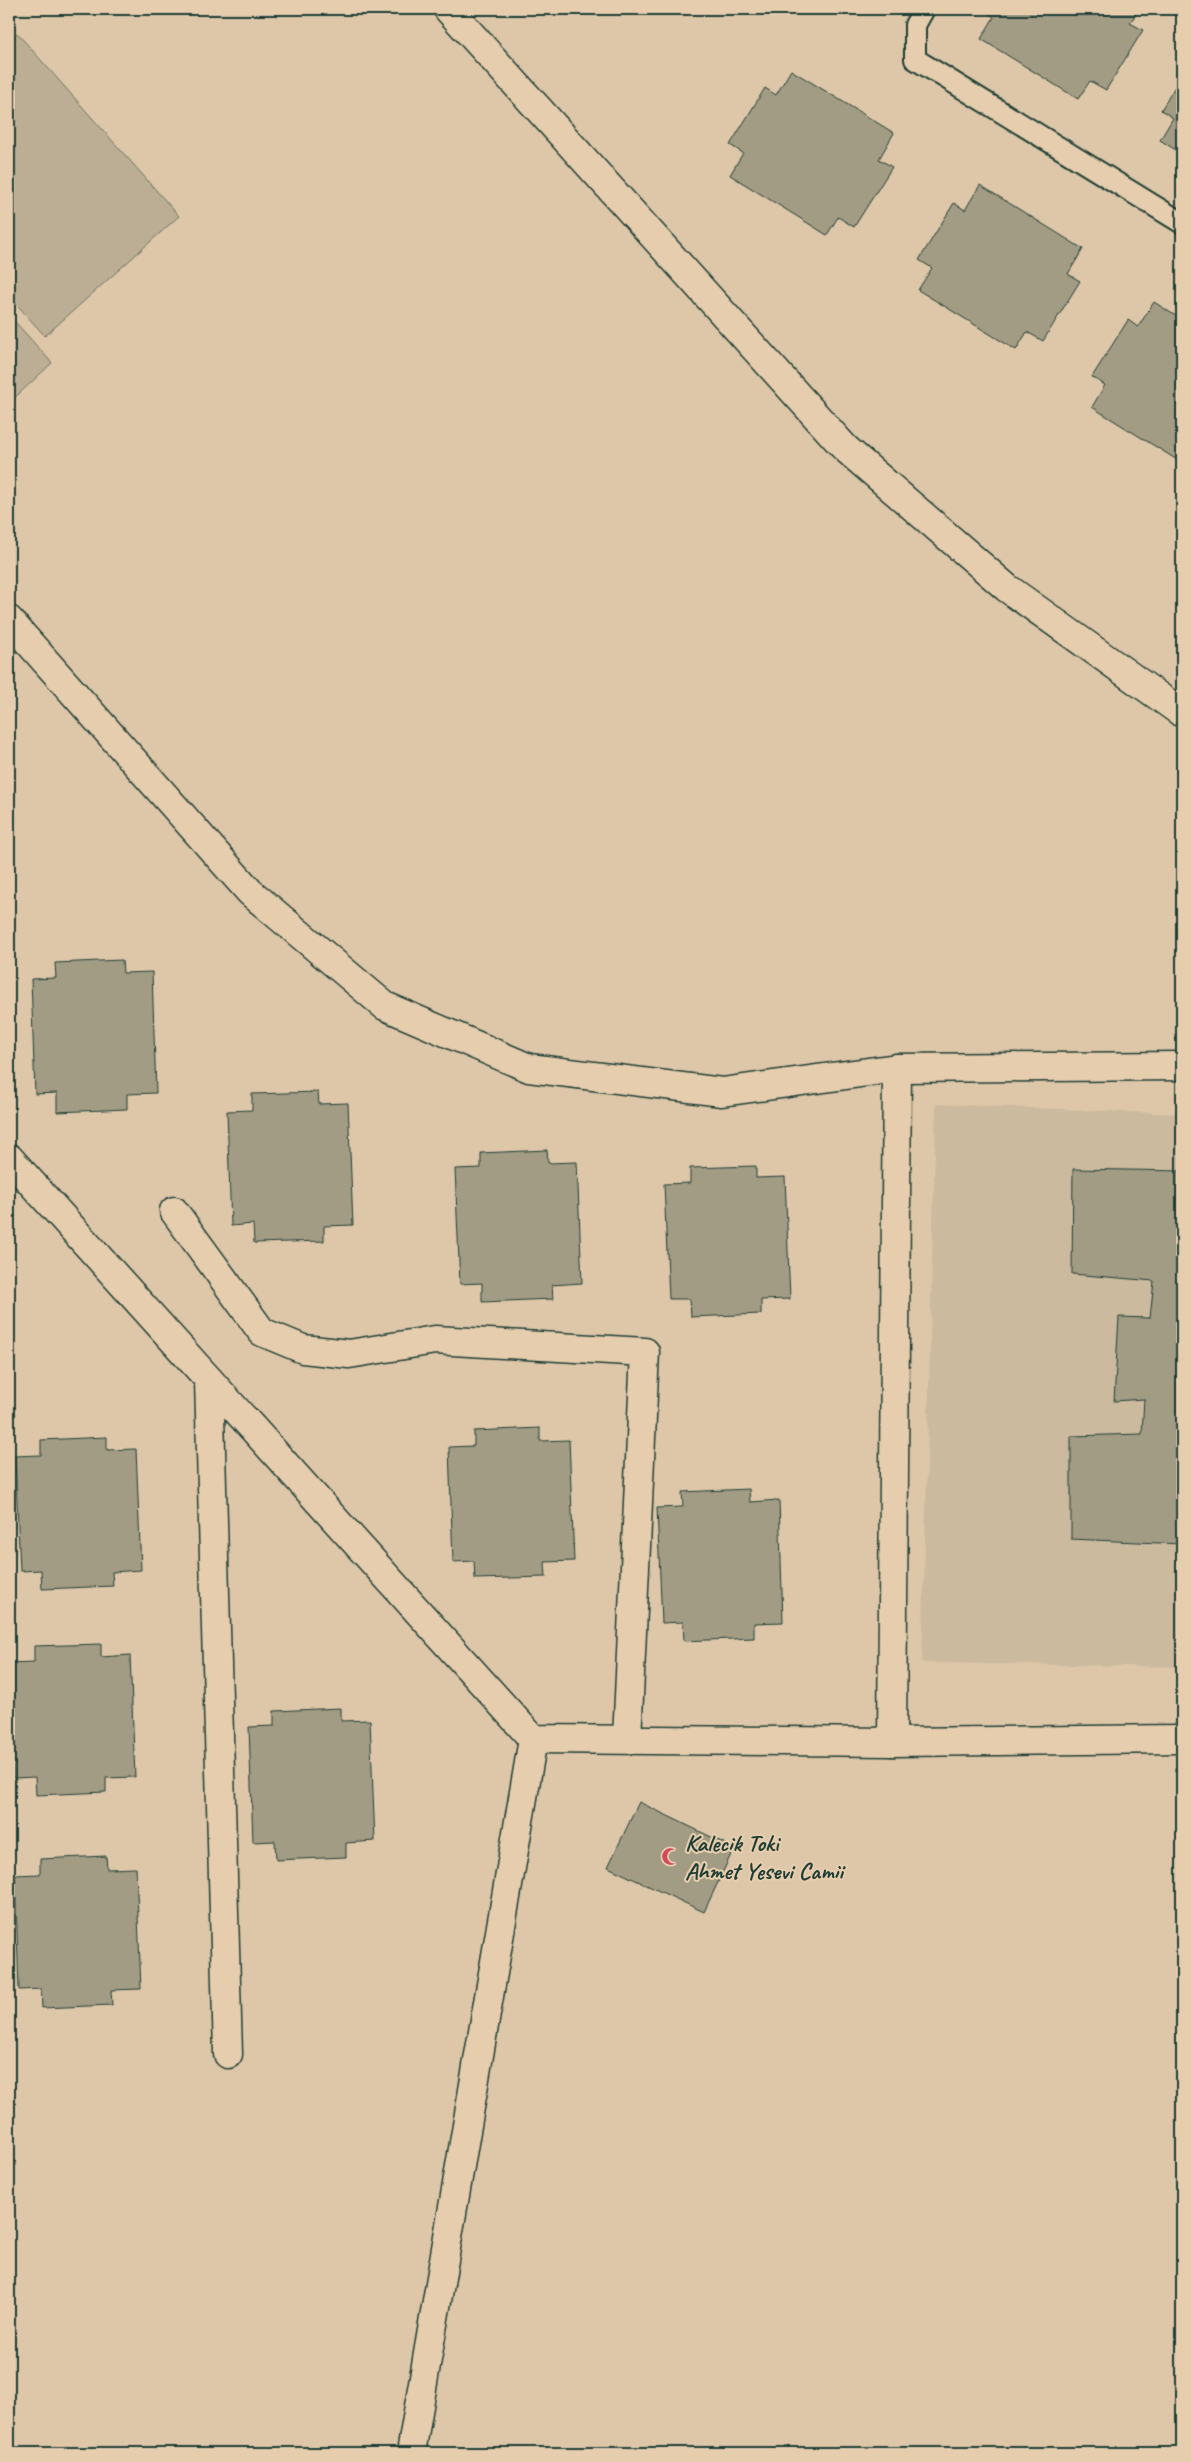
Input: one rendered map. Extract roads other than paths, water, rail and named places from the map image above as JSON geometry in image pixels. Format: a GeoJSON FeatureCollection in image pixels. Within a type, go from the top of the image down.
{"type":"FeatureCollection","features":[{"type":"Feature","properties":{"kind":"street"},"geometry":{"type":"LineString","coordinates":[[448,9],[845,448],[1007,588],[1182,713]]}},
{"type":"Feature","properties":{"kind":"street"},"geometry":{"type":"LineString","coordinates":[[9,620],[250,892],[385,1006],[529,1068],[722,1092],[897,1068],[1182,1066]]}},
{"type":"Feature","properties":{"kind":"street"},"geometry":{"type":"LineString","coordinates":[[892,1742],[897,1068]]}},
{"type":"Feature","properties":{"kind":"street"},"geometry":{"type":"LineString","coordinates":[[9,1158],[533,1739],[892,1742],[1182,1739]]}},
{"type":"Feature","properties":{"kind":"street"},"geometry":{"type":"LineString","coordinates":[[174,1212],[262,1332],[303,1349],[349,1354],[435,1340],[645,1352],[627,1740]]}},
{"type":"Feature","properties":{"kind":"street"},"geometry":{"type":"LineString","coordinates":[[209,1380],[228,2054]]}},
{"type":"Feature","properties":{"kind":"street"},"geometry":{"type":"LineString","coordinates":[[412,2453],[533,1739]]}},
{"type":"Feature","properties":{"kind":"lane"},"geometry":{"type":"LineString","coordinates":[[924,9],[915,25],[915,59],[1182,223]]}},
{"type":"Feature","properties":{"kind":"place","name":"Kalecik Toki Ahmet Yesevi Camii"},"geometry":{"type":"Point","coordinates":[671,1857]}}]}
